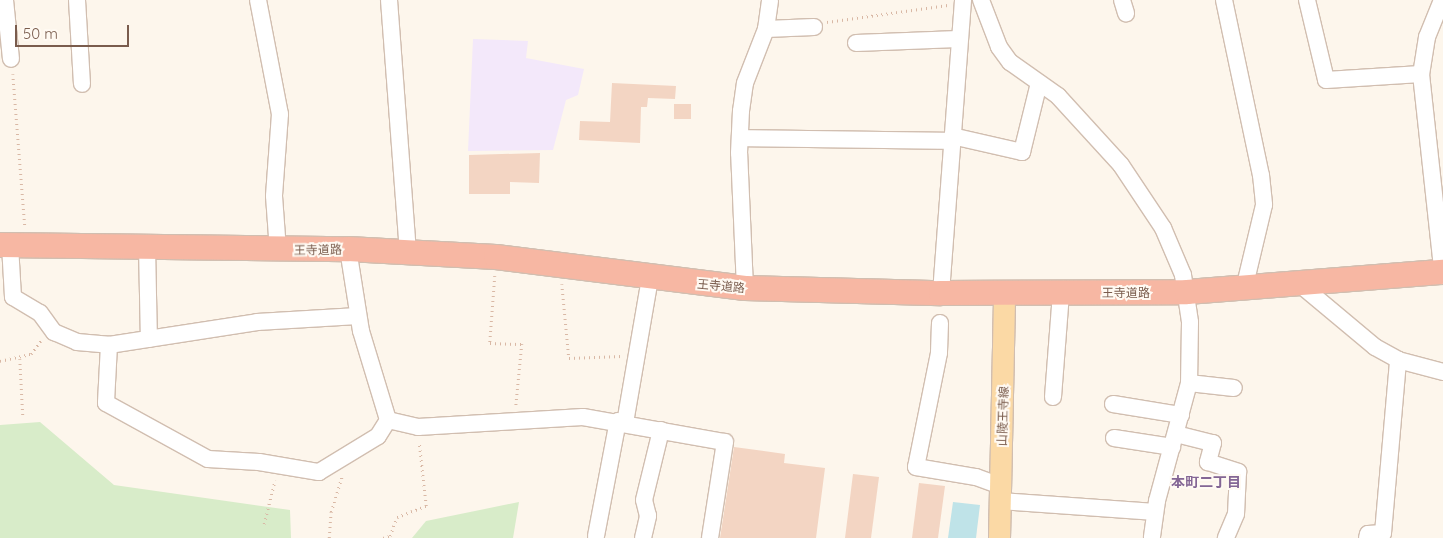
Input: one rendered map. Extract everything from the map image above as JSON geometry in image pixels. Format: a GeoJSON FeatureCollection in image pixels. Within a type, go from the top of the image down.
{"type":"FeatureCollection","features":[{"type":"Feature","properties":{"kind":"highway","name":"王寺道路"},"geometry":{"type":"LineString","coordinates":[[12,245],[278,250],[348,249],[496,257],[650,279],[745,288],[941,293],[1187,292],[1302,286],[1442,273]]}},
{"type":"Feature","properties":{"kind":"main road","name":"山陵王寺線"},"geometry":{"type":"LineString","coordinates":[[999,538],[1004,293]]}},
{"type":"Feature","properties":{"kind":"street"},"geometry":{"type":"LineString","coordinates":[[5,0],[11,59]]}},
{"type":"Feature","properties":{"kind":"street"},"geometry":{"type":"LineString","coordinates":[[77,0],[82,84]]}},
{"type":"Feature","properties":{"kind":"street"},"geometry":{"type":"LineString","coordinates":[[258,0],[280,114],[274,196],[278,250]]}},
{"type":"Feature","properties":{"kind":"street"},"geometry":{"type":"LineString","coordinates":[[389,0],[408,253]]}},
{"type":"Feature","properties":{"kind":"street"},"geometry":{"type":"LineString","coordinates":[[745,288],[740,138],[745,83],[766,29],[770,0]]}},
{"type":"Feature","properties":{"kind":"street"},"geometry":{"type":"LineString","coordinates":[[981,0],[999,47],[1010,62],[1058,96],[1143,196],[1174,253],[1187,292],[1189,383],[1154,512],[1152,538]]}},
{"type":"Feature","properties":{"kind":"street"},"geometry":{"type":"LineString","coordinates":[[1224,0],[1262,175],[1264,205],[1244,289]]}},
{"type":"Feature","properties":{"kind":"street"},"geometry":{"type":"LineString","coordinates":[[1307,0],[1326,80],[1421,74]]}},
{"type":"Feature","properties":{"kind":"street"},"geometry":{"type":"LineString","coordinates":[[1442,0],[1435,36],[1421,74],[1442,273]]}},
{"type":"Feature","properties":{"kind":"street"},"geometry":{"type":"LineString","coordinates":[[941,293],[958,39],[963,2]]}},
{"type":"Feature","properties":{"kind":"street"},"geometry":{"type":"LineString","coordinates":[[766,29],[814,27]]}},
{"type":"Feature","properties":{"kind":"street"},"geometry":{"type":"LineString","coordinates":[[856,43],[958,39]]}},
{"type":"Feature","properties":{"kind":"street"},"geometry":{"type":"LineString","coordinates":[[740,138],[952,138],[1022,152],[1039,83]]}},
{"type":"Feature","properties":{"kind":"street"},"geometry":{"type":"LineString","coordinates":[[12,245],[13,298],[40,313],[48,326],[70,340],[109,346],[257,322],[358,316]]}},
{"type":"Feature","properties":{"kind":"street"},"geometry":{"type":"LineString","coordinates":[[147,247],[149,339]]}},
{"type":"Feature","properties":{"kind":"street"},"geometry":{"type":"LineString","coordinates":[[109,346],[106,404],[208,459],[319,472],[378,436],[388,420],[358,316],[348,249]]}},
{"type":"Feature","properties":{"kind":"street"},"geometry":{"type":"LineString","coordinates":[[596,536],[637,355],[650,279]]}},
{"type":"Feature","properties":{"kind":"street"},"geometry":{"type":"LineString","coordinates":[[1302,286],[1375,347],[1398,360],[1443,372]]}},
{"type":"Feature","properties":{"kind":"street"},"geometry":{"type":"LineString","coordinates":[[1053,397],[1062,293]]}},
{"type":"Feature","properties":{"kind":"street"},"geometry":{"type":"LineString","coordinates":[[940,323],[939,353],[916,467],[960,473],[1001,493],[1154,512]]}},
{"type":"Feature","properties":{"kind":"street"},"geometry":{"type":"LineString","coordinates":[[1367,538],[1368,534],[1383,533],[1398,360]]}},
{"type":"Feature","properties":{"kind":"street"},"geometry":{"type":"LineString","coordinates":[[1189,383],[1234,388]]}},
{"type":"Feature","properties":{"kind":"street"},"geometry":{"type":"LineString","coordinates":[[1114,404],[1181,415]]}},
{"type":"Feature","properties":{"kind":"street"},"geometry":{"type":"LineString","coordinates":[[388,420],[418,427],[583,417],[622,422],[725,442],[710,538]]}},
{"type":"Feature","properties":{"kind":"street"},"geometry":{"type":"LineString","coordinates":[[643,538],[648,516],[644,500],[661,430]]}},
{"type":"Feature","properties":{"kind":"street"},"geometry":{"type":"LineString","coordinates":[[1114,438],[1213,443],[1208,462],[1238,472],[1236,514],[1226,538]]}},
{"type":"Feature","properties":{"kind":"path"},"geometry":{"type":"LineString","coordinates":[[814,27],[825,22],[963,2]]}},
{"type":"Feature","properties":{"kind":"path"},"geometry":{"type":"LineString","coordinates":[[11,59],[12,245]]}},
{"type":"Feature","properties":{"kind":"path"},"geometry":{"type":"LineString","coordinates":[[496,257],[490,343],[522,344],[514,420]]}},
{"type":"Feature","properties":{"kind":"path"},"geometry":{"type":"LineString","coordinates":[[560,265],[569,358],[637,355]]}},
{"type":"Feature","properties":{"kind":"path"},"geometry":{"type":"LineString","coordinates":[[0,361],[20,359],[31,354],[48,326]]}},
{"type":"Feature","properties":{"kind":"path"},"geometry":{"type":"LineString","coordinates":[[20,359],[22,417]]}},
{"type":"Feature","properties":{"kind":"path"},"geometry":{"type":"LineString","coordinates":[[384,538],[390,536],[397,517],[426,506],[418,427]]}},
{"type":"Feature","properties":{"kind":"path"},"geometry":{"type":"LineString","coordinates":[[329,538],[337,488],[352,452]]}},
{"type":"Feature","properties":{"kind":"path"},"geometry":{"type":"LineString","coordinates":[[264,524],[279,466]]}},
{"type":"Feature","properties":{"kind":"shaded area"},"geometry":{"type":"Polygon","coordinates":[[[473,39],[528,41],[526,58],[584,69],[578,95],[566,100],[553,150],[468,151],[473,39]]]}},
{"type":"Feature","properties":{"kind":"green space"},"geometry":{"type":"Polygon","coordinates":[[[40,422],[114,485],[290,510],[291,538],[0,538],[0,425],[40,422]]]}},
{"type":"Feature","properties":{"kind":"green space"},"geometry":{"type":"Polygon","coordinates":[[[519,502],[513,538],[412,538],[426,521],[519,502]]]}},
{"type":"Feature","properties":{"kind":"water"},"geometry":{"type":"Polygon","coordinates":[[[953,502],[980,505],[976,538],[948,538],[953,502]]]}},
{"type":"Feature","properties":{"kind":"building"},"geometry":{"type":"Polygon","coordinates":[[[612,83],[676,86],[675,99],[648,98],[647,107],[641,107],[640,143],[579,140],[580,121],[610,122],[612,83]]]}},
{"type":"Feature","properties":{"kind":"building"},"geometry":{"type":"Polygon","coordinates":[[[674,104],[691,104],[691,119],[674,119],[674,104]]]}},
{"type":"Feature","properties":{"kind":"building"},"geometry":{"type":"Polygon","coordinates":[[[540,153],[539,183],[510,182],[510,194],[469,194],[469,155],[540,153]]]}},
{"type":"Feature","properties":{"kind":"building"},"geometry":{"type":"Polygon","coordinates":[[[734,447],[785,454],[784,463],[825,468],[816,538],[720,538],[734,447]]]}},
{"type":"Feature","properties":{"kind":"building"},"geometry":{"type":"Polygon","coordinates":[[[853,474],[879,477],[871,538],[845,538],[853,474]]]}},
{"type":"Feature","properties":{"kind":"building"},"geometry":{"type":"Polygon","coordinates":[[[919,483],[945,486],[938,538],[912,538],[919,483]]]}},
{"type":"Feature","properties":{"kind":"district","name":"本町二丁目"},"geometry":{"type":"Point","coordinates":[1206,482]}}]}
